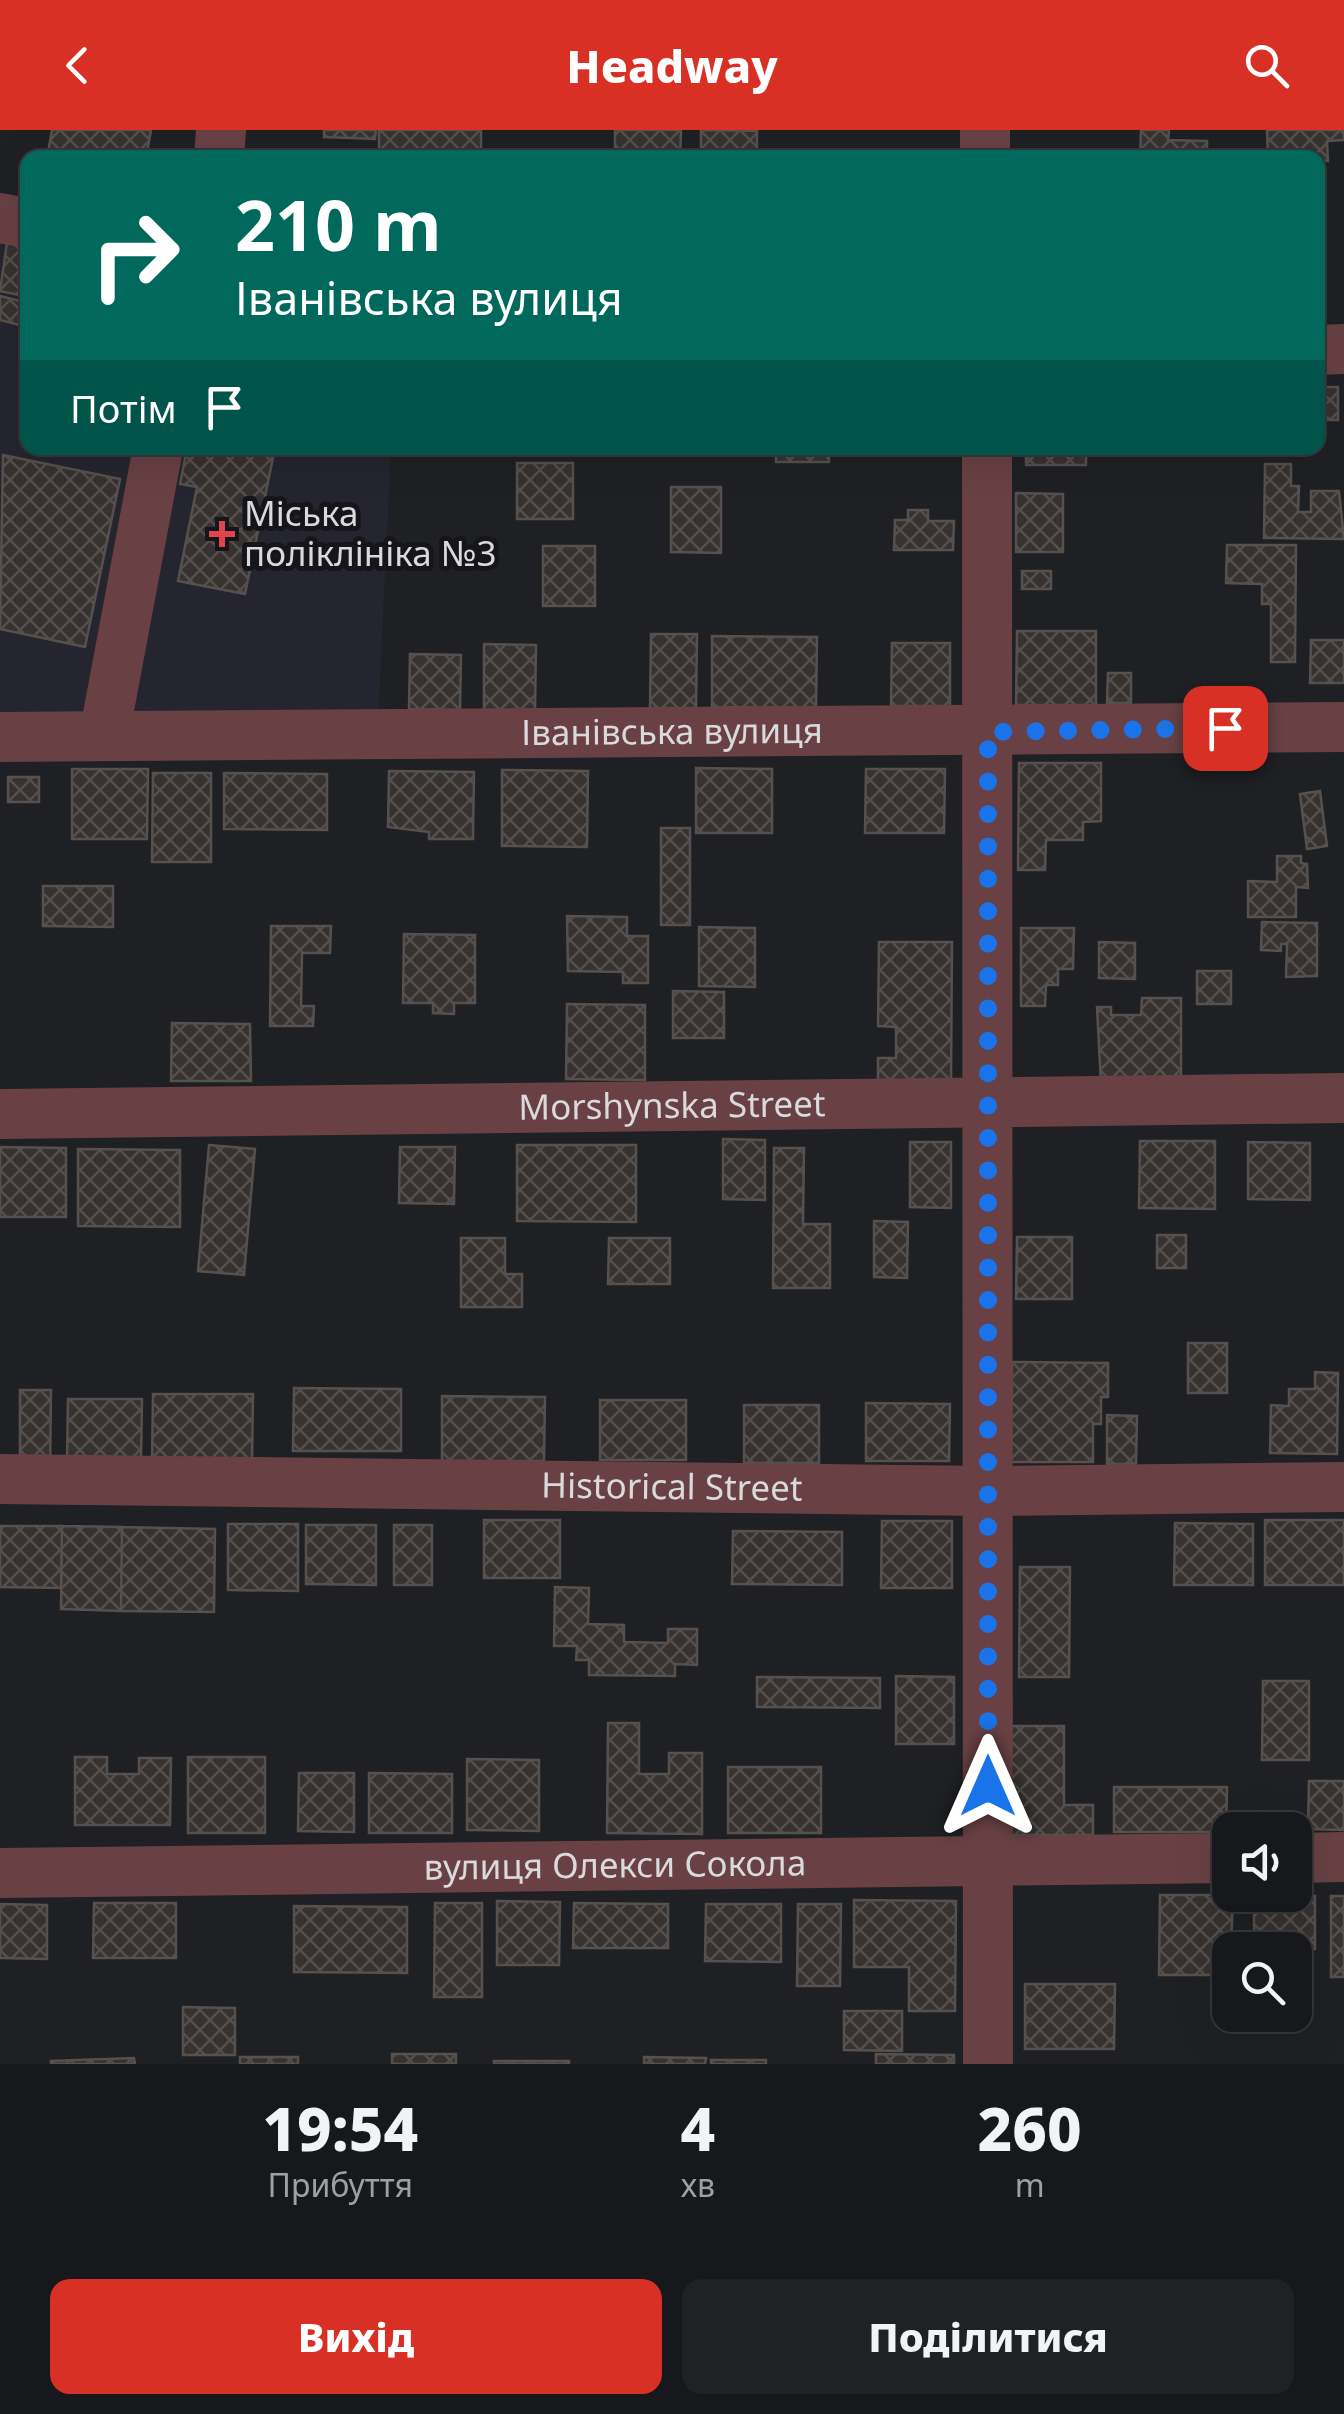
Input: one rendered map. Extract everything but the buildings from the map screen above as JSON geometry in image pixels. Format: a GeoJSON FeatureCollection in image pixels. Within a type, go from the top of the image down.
{"type":"FeatureCollection","features":[{"type":"Feature","properties":{"kind":"street"},"geometry":{"type":"LineString","coordinates":[[104,736],[157,455]]}},
{"type":"Feature","properties":{"kind":"street"},"geometry":{"type":"LineString","coordinates":[[987,455],[988,2064]]}},
{"type":"Feature","properties":{"kind":"street","name":"Іванівська вулиця"},"geometry":{"type":"LineString","coordinates":[[0,737],[1344,727]]}},
{"type":"Feature","properties":{"kind":"street","name":"Morshynska Street"},"geometry":{"type":"LineString","coordinates":[[0,1114],[1344,1098]]}},
{"type":"Feature","properties":{"kind":"street","name":"Historical Street"},"geometry":{"type":"LineString","coordinates":[[0,1479],[986,1491],[1344,1488]]}},
{"type":"Feature","properties":{"kind":"street"},"geometry":{"type":"LineString","coordinates":[[1312,1858],[1344,1857]]}},
{"type":"Feature","properties":{"kind":"street","name":"вулиця Олекси Сокола"},"geometry":{"type":"LineString","coordinates":[[0,1873],[1212,1858]]}},
{"type":"Feature","properties":{"kind":"shaded area"},"geometry":{"type":"Polygon","coordinates":[[[0,232],[20,236],[20,455],[391,455],[378,723],[0,726],[0,232]]]}},
{"type":"Feature","properties":{"kind":"place","name":"Міська поліклініка №3"},"geometry":{"type":"Point","coordinates":[222,534]}},
{"type":"Feature","properties":{"kind":"route"},"geometry":{"type":"LineString","coordinates":[[988,1786],[988,732],[1225,728]]}}]}
